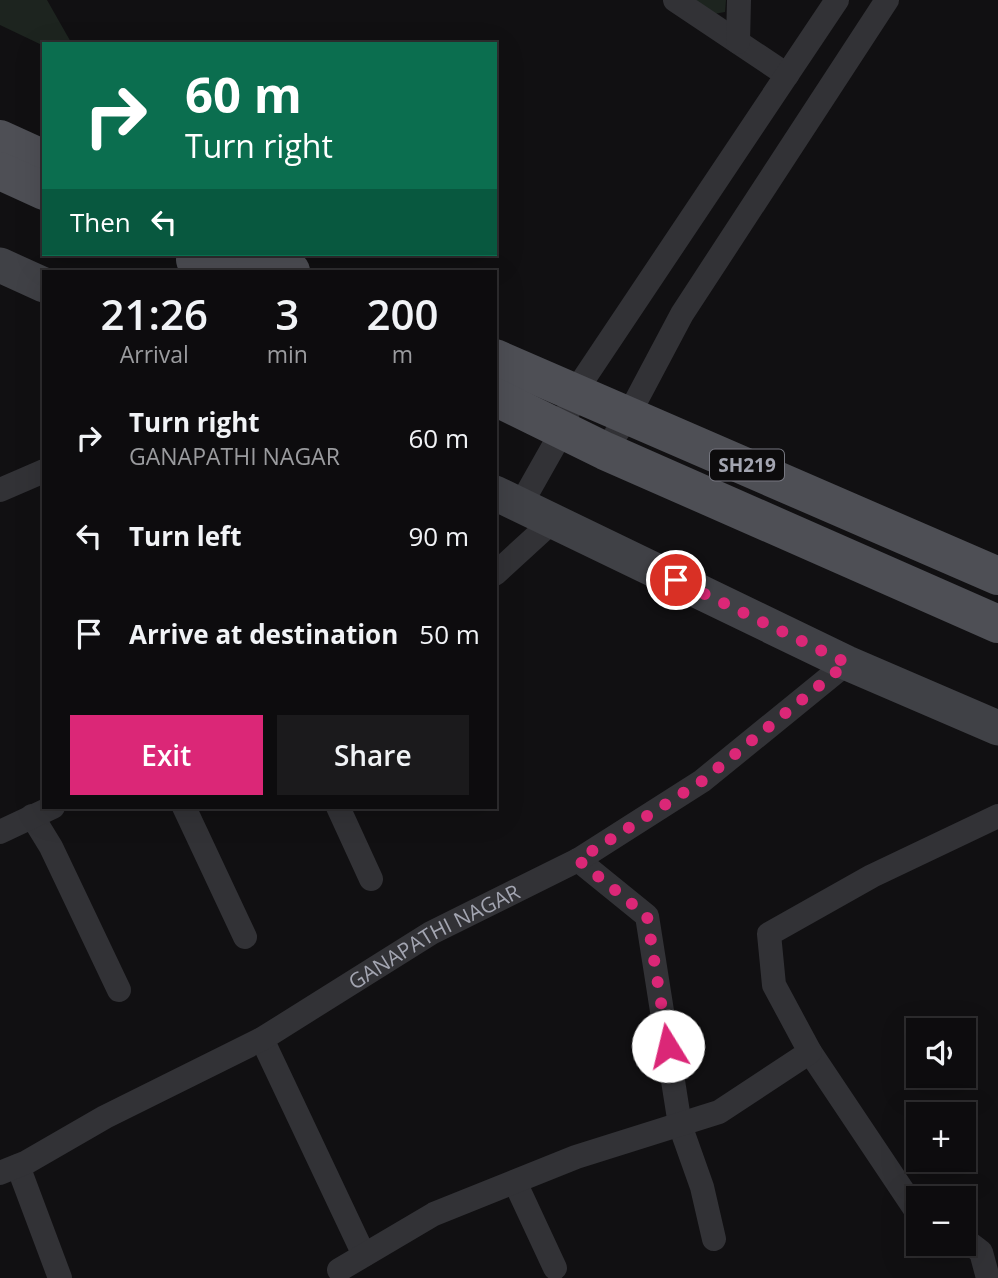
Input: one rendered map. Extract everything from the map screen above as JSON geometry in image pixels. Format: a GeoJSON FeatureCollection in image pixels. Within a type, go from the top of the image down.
{"type":"FeatureCollection","features":[{"type":"Feature","properties":{"kind":"main road"},"geometry":{"type":"LineString","coordinates":[[0,138],[42,158]]}},
{"type":"Feature","properties":{"kind":"main road"},"geometry":{"type":"LineString","coordinates":[[0,171],[42,190]]}},
{"type":"Feature","properties":{"kind":"main road"},"geometry":{"type":"LineString","coordinates":[[255,256],[289,270]]}},
{"type":"Feature","properties":{"kind":"main road"},"geometry":{"type":"LineString","coordinates":[[0,265],[42,284]]}},
{"type":"Feature","properties":{"kind":"main road","name":"SH219"},"geometry":{"type":"LineString","coordinates":[[497,359],[998,576]]}},
{"type":"Feature","properties":{"kind":"main road"},"geometry":{"type":"LineString","coordinates":[[497,398],[605,451],[998,624]]}},
{"type":"Feature","properties":{"kind":"main road"},"geometry":{"type":"LineString","coordinates":[[508,499],[847,663],[998,728]]}},
{"type":"Feature","properties":{"kind":"street"},"geometry":{"type":"LineString","coordinates":[[675,0],[787,75]]}},
{"type":"Feature","properties":{"kind":"street"},"geometry":{"type":"LineString","coordinates":[[738,42],[739,0]]}},
{"type":"Feature","properties":{"kind":"street"},"geometry":{"type":"LineString","coordinates":[[508,499],[562,428],[575,392],[837,0]]}},
{"type":"Feature","properties":{"kind":"street"},"geometry":{"type":"LineString","coordinates":[[605,451],[629,414],[681,314],[887,0]]}},
{"type":"Feature","properties":{"kind":"street"},"geometry":{"type":"LineString","coordinates":[[0,490],[42,472]]}},
{"type":"Feature","properties":{"kind":"street"},"geometry":{"type":"LineString","coordinates":[[497,573],[507,567],[554,520]]}},
{"type":"Feature","properties":{"kind":"street","name":"GANAPATHI NAGAR"},"geometry":{"type":"LineString","coordinates":[[9,1170],[105,1116],[262,1039],[431,933],[578,860],[702,781],[847,663]]}},
{"type":"Feature","properties":{"kind":"street"},"geometry":{"type":"LineString","coordinates":[[185,809],[244,937]]}},
{"type":"Feature","properties":{"kind":"street"},"geometry":{"type":"LineString","coordinates":[[339,809],[371,879]]}},
{"type":"Feature","properties":{"kind":"street"},"geometry":{"type":"LineString","coordinates":[[0,832],[42,811],[51,847],[119,990]]}},
{"type":"Feature","properties":{"kind":"street"},"geometry":{"type":"LineString","coordinates":[[906,1195],[810,1052],[774,985],[769,934],[872,876],[998,816]]}},
{"type":"Feature","properties":{"kind":"street"},"geometry":{"type":"LineString","coordinates":[[578,860],[647,916],[680,1125],[702,1187],[714,1239]]}},
{"type":"Feature","properties":{"kind":"street"},"geometry":{"type":"LineString","coordinates":[[262,1039],[364,1255]]}},
{"type":"Feature","properties":{"kind":"street"},"geometry":{"type":"LineString","coordinates":[[339,1270],[434,1214],[576,1157],[719,1112],[810,1052]]}},
{"type":"Feature","properties":{"kind":"street"},"geometry":{"type":"LineString","coordinates":[[9,1170],[60,1278]]}},
{"type":"Feature","properties":{"kind":"street"},"geometry":{"type":"LineString","coordinates":[[515,1182],[555,1268]]}},
{"type":"Feature","properties":{"kind":"street"},"geometry":{"type":"LineString","coordinates":[[976,1248],[981,1252],[988,1278]]}},
{"type":"Feature","properties":{"kind":"shaded area"},"geometry":{"type":"Polygon","coordinates":[[[0,0],[47,0],[71,42],[42,42],[42,45],[0,25],[0,0]]]}},
{"type":"Feature","properties":{"kind":"shaded area"},"geometry":{"type":"Polygon","coordinates":[[[695,0],[726,0],[725,12],[714,14],[695,0]]]}},
{"type":"Feature","properties":{"kind":"route"},"geometry":{"type":"LineString","coordinates":[[668,1046],[647,916],[578,860],[702,781],[847,663],[676,580]]}}]}
